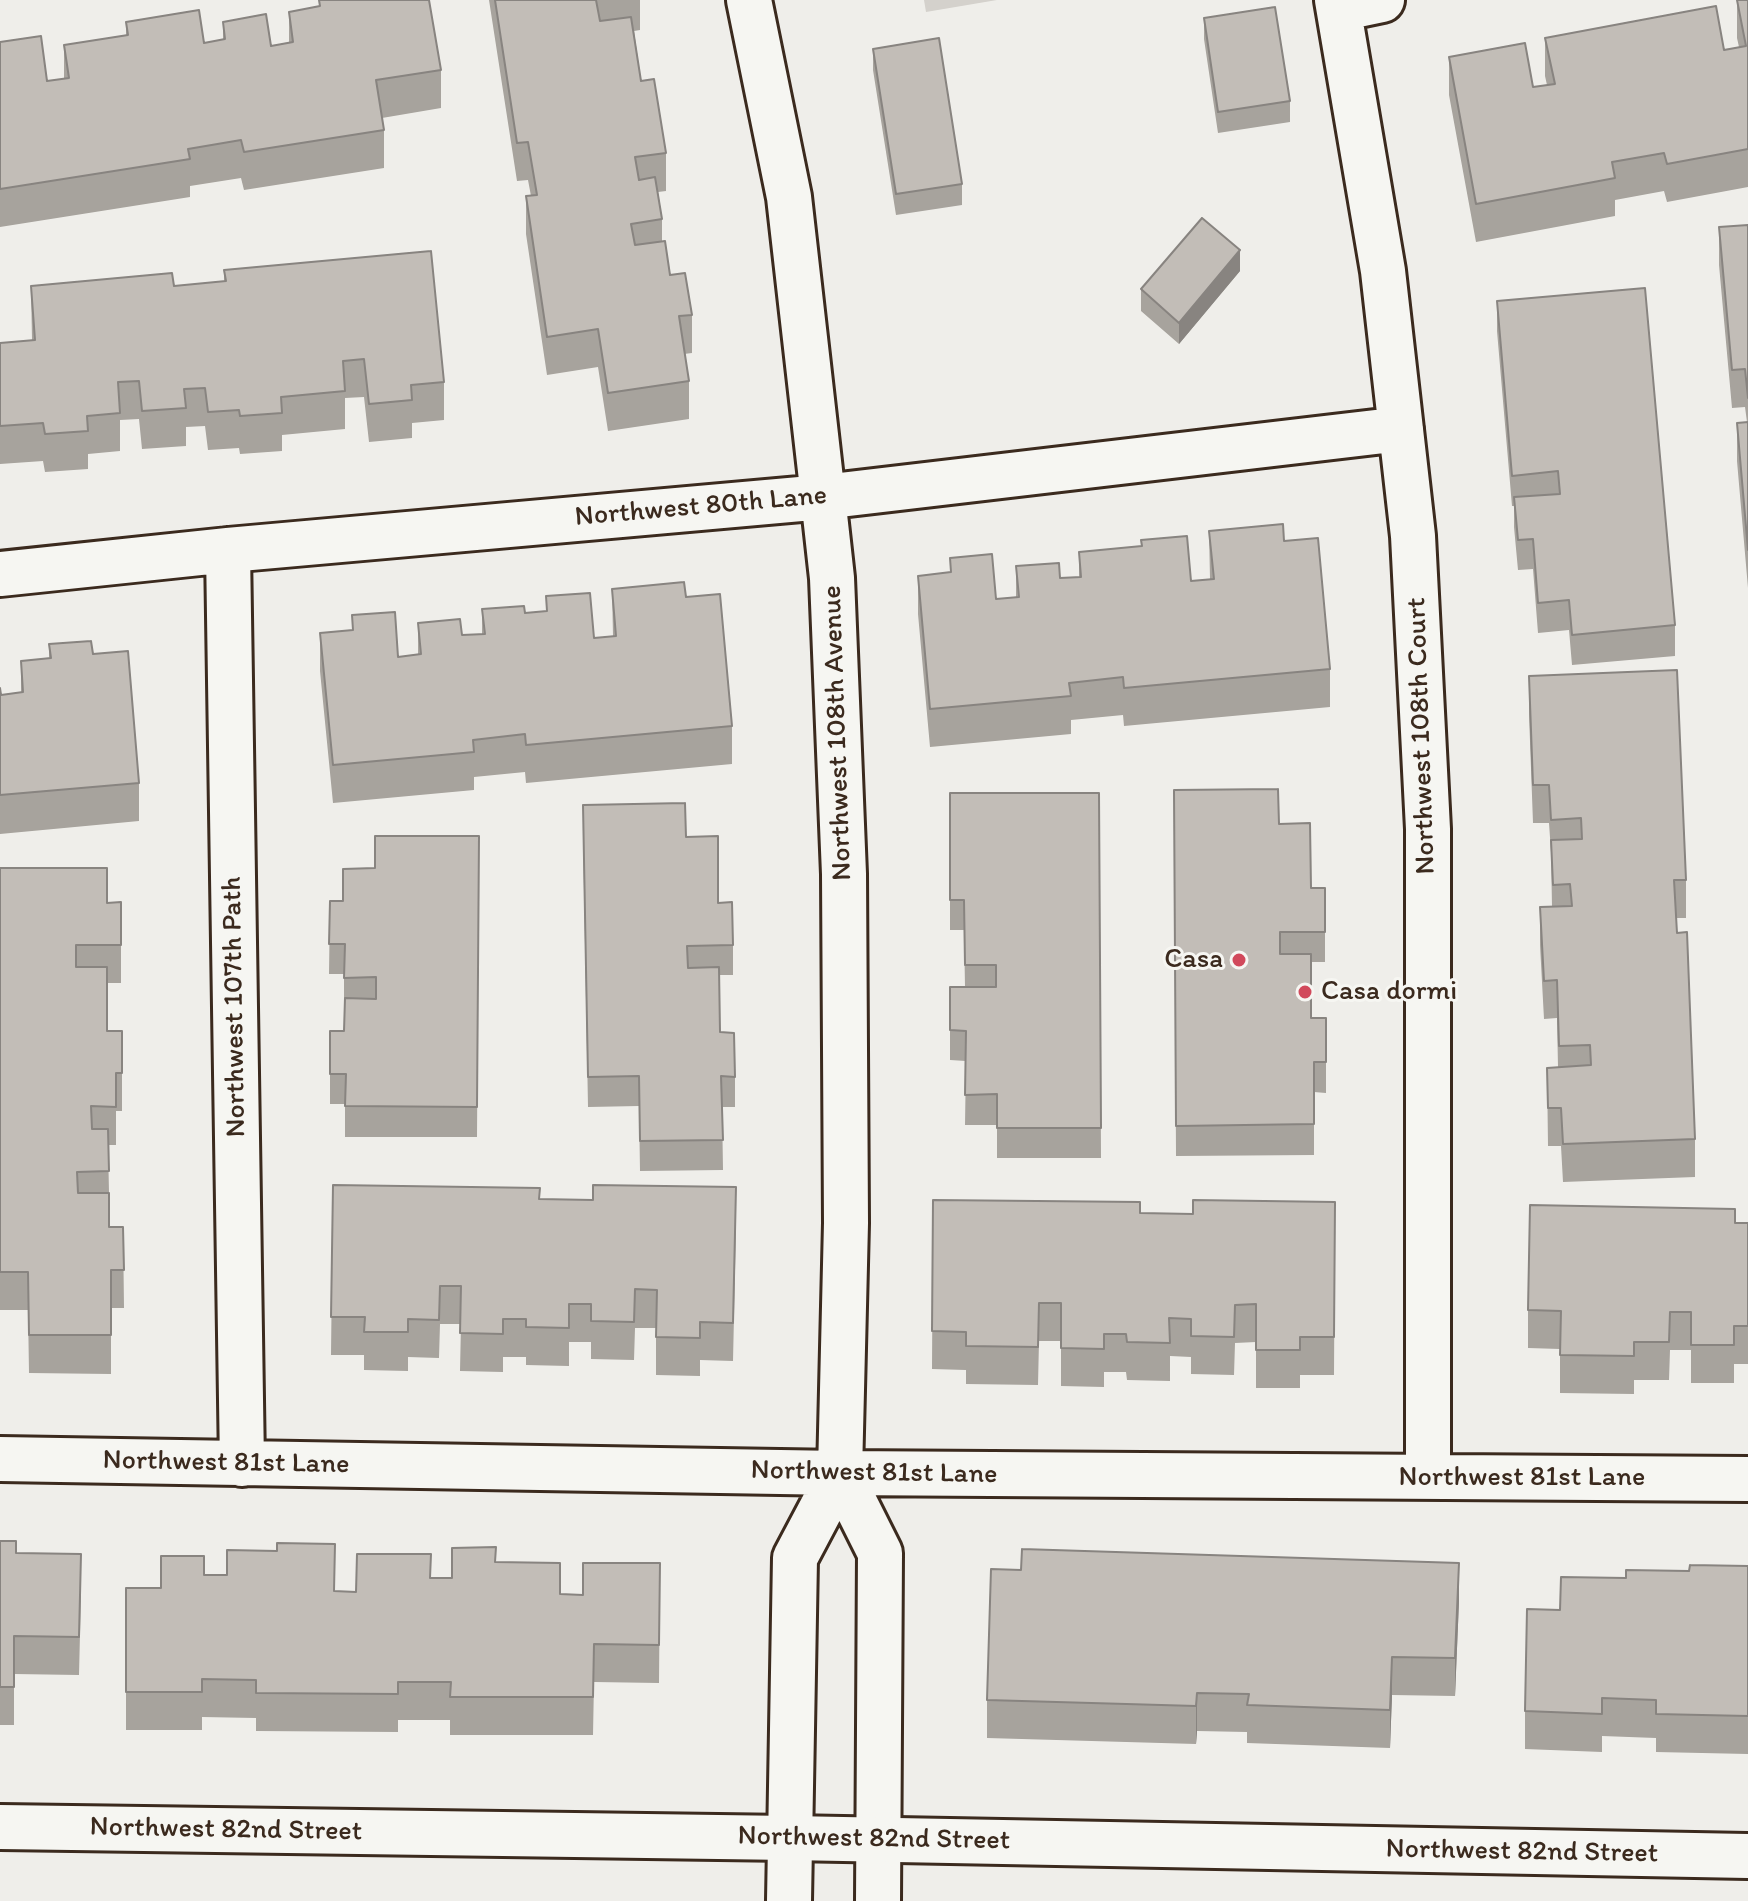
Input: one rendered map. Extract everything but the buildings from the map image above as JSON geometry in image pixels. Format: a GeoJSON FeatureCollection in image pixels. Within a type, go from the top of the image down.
{"type":"FeatureCollection","features":[{"type":"Feature","properties":{"kind":"street","name":"Northwest 108th Avenue"},"geometry":{"type":"LineString","coordinates":[[749,0],[789,197],[832,578],[844,874],[846,1223],[840,1473],[795,1558],[789,1901]]}},
{"type":"Feature","properties":{"kind":"street"},"geometry":{"type":"LineString","coordinates":[[1338,4],[1382,0]]}},
{"type":"Feature","properties":{"kind":"street","name":"Northwest 108th Court"},"geometry":{"type":"LineString","coordinates":[[1338,4],[1383,271],[1413,536],[1428,829],[1428,1477]]}},
{"type":"Feature","properties":{"kind":"street","name":"Northwest 80th Lane"},"geometry":{"type":"LineString","coordinates":[[0,574],[228,550],[823,497],[1401,429]]}},
{"type":"Feature","properties":{"kind":"street","name":"Northwest 107th Path"},"geometry":{"type":"LineString","coordinates":[[228,550],[242,1464]]}},
{"type":"Feature","properties":{"kind":"street","name":"Northwest 81st Lane"},"geometry":{"type":"LineString","coordinates":[[0,1459],[840,1473],[1748,1479]]}},
{"type":"Feature","properties":{"kind":"street","name":"Northwest 108th Avenue"},"geometry":{"type":"LineString","coordinates":[[840,1473],[880,1553],[878,1901]]}},
{"type":"Feature","properties":{"kind":"street","name":"Northwest 82nd Street"},"geometry":{"type":"LineString","coordinates":[[0,1827],[878,1839],[1748,1856]]}},
{"type":"Feature","properties":{"kind":"shaded area"},"geometry":{"type":"Polygon","coordinates":[[[924,0],[997,0],[926,12],[924,0]]]}},
{"type":"Feature","properties":{"kind":"place","name":"Casa"},"geometry":{"type":"Point","coordinates":[1239,960]}},
{"type":"Feature","properties":{"kind":"place","name":"Casa dormi"},"geometry":{"type":"Point","coordinates":[1305,992]}}]}
